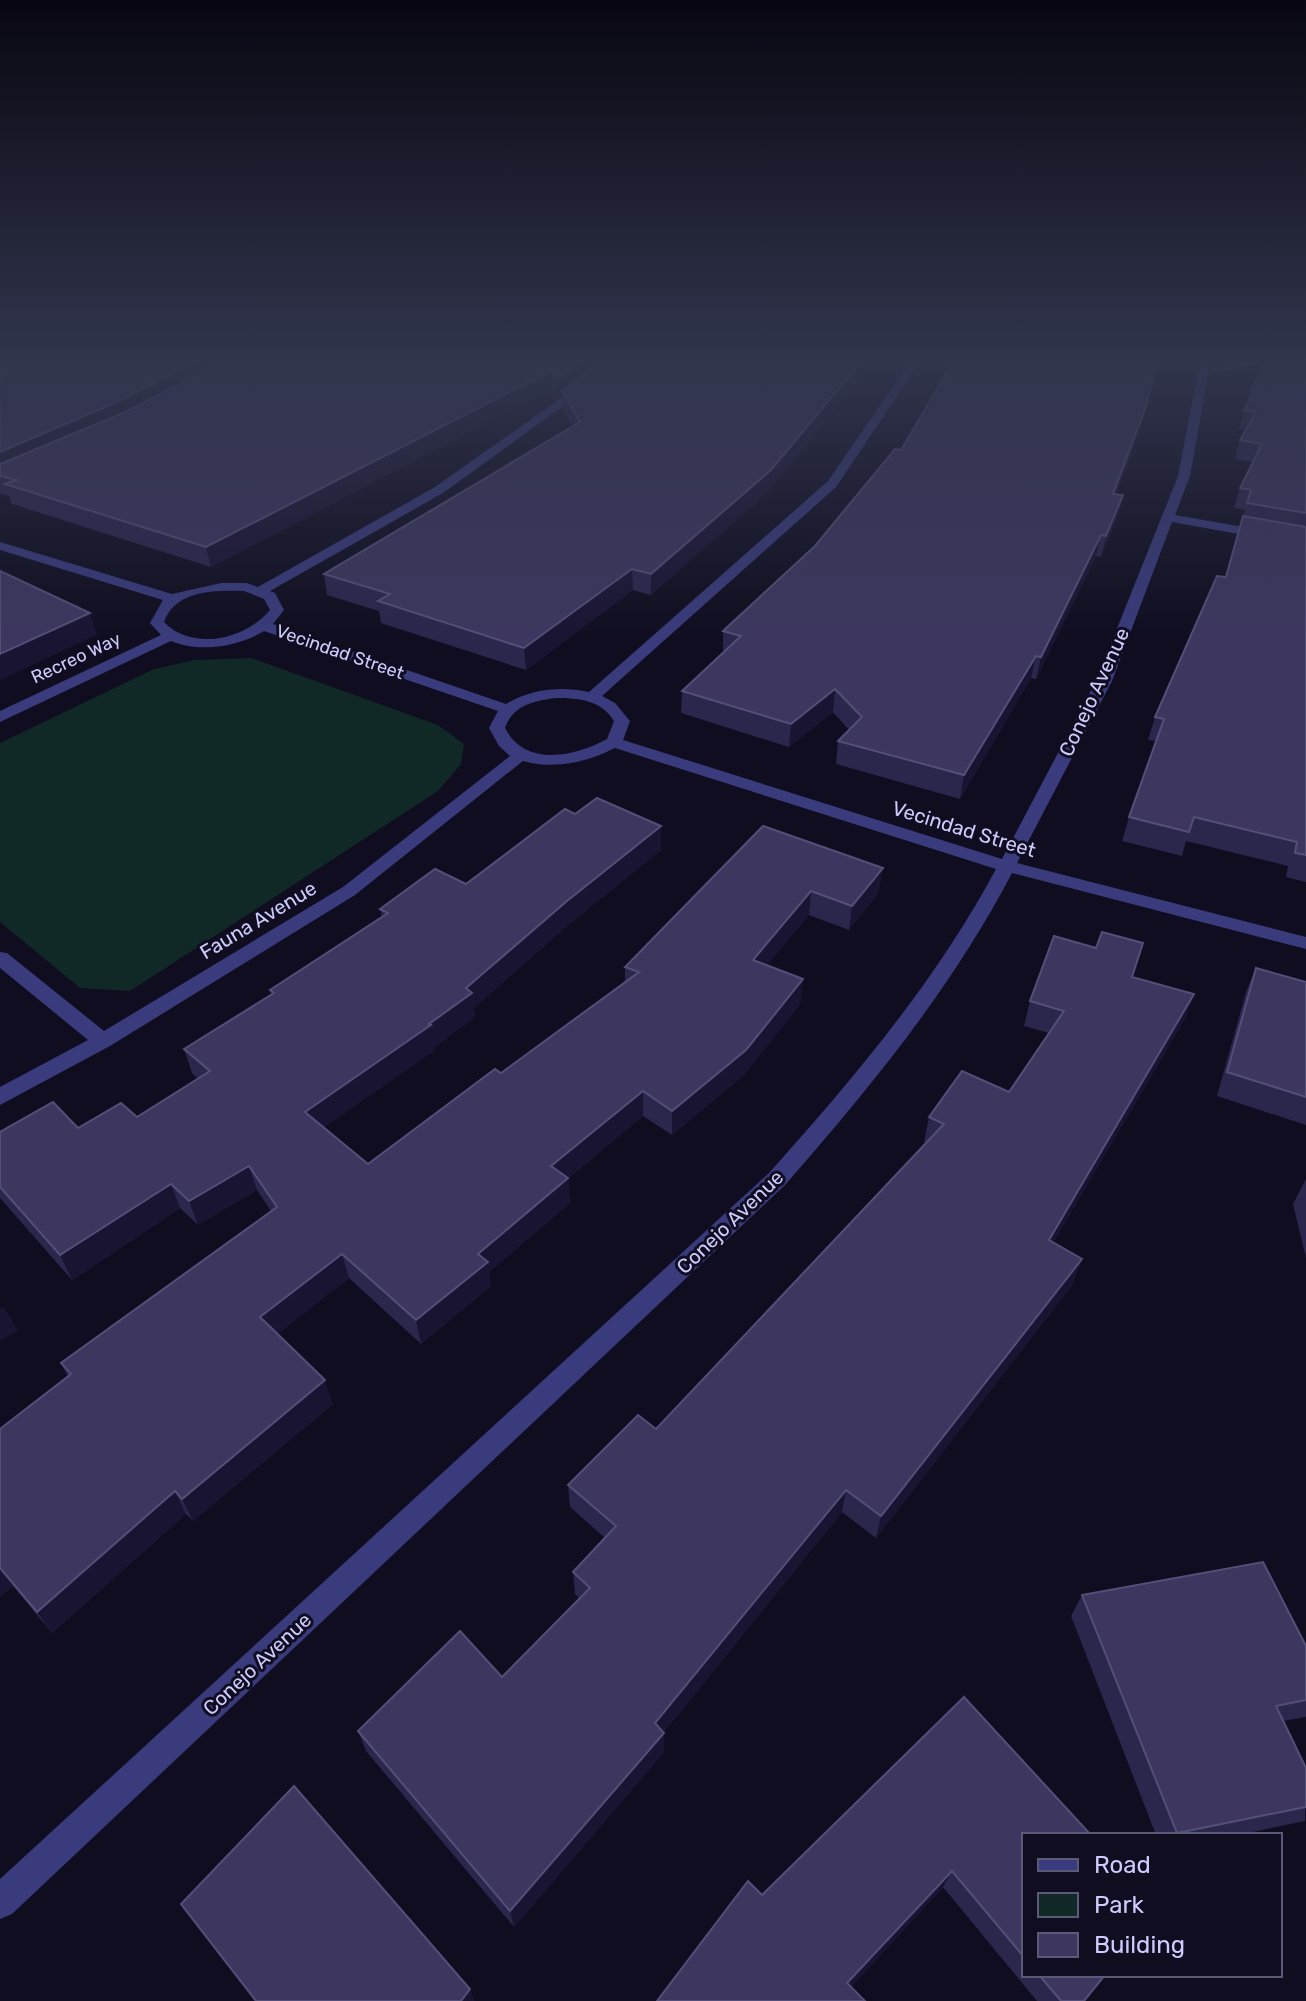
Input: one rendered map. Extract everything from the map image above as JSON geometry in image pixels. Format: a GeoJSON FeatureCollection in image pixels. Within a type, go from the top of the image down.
{"type":"FeatureCollection","features":[{"type":"Feature","properties":{"kind":"street"},"geometry":{"type":"LineString","coordinates":[[261,591],[439,490],[488,455]]}},
{"type":"Feature","properties":{"kind":"street"},"geometry":{"type":"LineString","coordinates":[[592,697],[832,484],[851,455]]}},
{"type":"Feature","properties":{"kind":"street","name":"Conejo Avenue"},"geometry":{"type":"LineString","coordinates":[[0,1902],[777,1179],[872,1071],[975,926],[1104,681],[1184,476],[1188,455]]}},
{"type":"Feature","properties":{"kind":"street"},"geometry":{"type":"LineString","coordinates":[[1168,517],[1306,542]]}},
{"type":"Feature","properties":{"kind":"street"},"geometry":{"type":"LineString","coordinates":[[0,546],[174,599]]}},
{"type":"Feature","properties":{"kind":"street"},"geometry":{"type":"LineString","coordinates":[[246,587],[261,591],[276,603],[272,619],[264,626],[227,640],[186,641],[170,636],[157,623],[164,607],[174,599],[208,588],[246,587]]}},
{"type":"Feature","properties":{"kind":"street","name":"Vecindad Street"},"geometry":{"type":"LineString","coordinates":[[264,626],[507,709]]}},
{"type":"Feature","properties":{"kind":"street","name":"Recreo Way"},"geometry":{"type":"LineString","coordinates":[[0,717],[170,636]]}},
{"type":"Feature","properties":{"kind":"street"},"geometry":{"type":"LineString","coordinates":[[556,693],[592,697],[617,711],[622,721],[614,742],[600,751],[572,759],[541,759],[522,754],[500,738],[499,718],[520,701],[556,693]]}},
{"type":"Feature","properties":{"kind":"street","name":"Vecindad Street"},"geometry":{"type":"LineString","coordinates":[[614,742],[1006,866],[1306,943]]}},
{"type":"Feature","properties":{"kind":"street","name":"Fauna Avenue"},"geometry":{"type":"LineString","coordinates":[[0,1097],[103,1041],[349,891],[522,754]]}},
{"type":"Feature","properties":{"kind":"street"},"geometry":{"type":"LineString","coordinates":[[0,958],[103,1041]]}},
{"type":"Feature","properties":{"kind":"green space"},"geometry":{"type":"Polygon","coordinates":[[[251,658],[438,725],[464,744],[461,764],[438,791],[130,991],[80,988],[0,922],[0,743],[154,669],[195,660],[251,658]]]}},
{"type":"Feature","properties":{"kind":"building"},"geometry":{"type":"Polygon","coordinates":[[[21,455],[386,455],[206,547],[5,484],[16,480],[0,476],[0,464],[21,455]]]}},
{"type":"Feature","properties":{"kind":"building"},"geometry":{"type":"Polygon","coordinates":[[[524,455],[783,455],[771,470],[651,574],[632,569],[524,648],[378,601],[390,594],[324,574],[524,455]]]}},
{"type":"Feature","properties":{"kind":"building"},"geometry":{"type":"Polygon","coordinates":[[[890,455],[1128,455],[1113,494],[1123,495],[1106,536],[1101,535],[1041,657],[1036,656],[964,775],[838,741],[862,717],[835,689],[791,724],[682,691],[741,636],[723,631],[815,546],[890,455]]]}},
{"type":"Feature","properties":{"kind":"building"},"geometry":{"type":"Polygon","coordinates":[[[1256,455],[1306,455],[1306,513],[1247,503],[1251,490],[1240,488],[1256,455]]]}},
{"type":"Feature","properties":{"kind":"building"},"geometry":{"type":"Polygon","coordinates":[[[1243,516],[1306,527],[1306,855],[1295,853],[1297,842],[1194,817],[1189,832],[1129,817],[1164,719],[1155,717],[1217,576],[1226,577],[1243,516]]]}},
{"type":"Feature","properties":{"kind":"building"},"geometry":{"type":"Polygon","coordinates":[[[0,571],[90,613],[0,654],[0,571]]]}},
{"type":"Feature","properties":{"kind":"building"},"geometry":{"type":"Polygon","coordinates":[[[597,798],[661,826],[466,988],[472,993],[305,1112],[368,1164],[495,1069],[501,1073],[639,972],[625,967],[763,826],[883,868],[852,906],[811,891],[753,960],[803,979],[746,1050],[672,1111],[643,1091],[551,1166],[568,1178],[478,1254],[488,1262],[416,1320],[342,1254],[260,1317],[325,1380],[182,1499],[175,1491],[37,1612],[0,1568],[0,1429],[71,1374],[61,1363],[277,1207],[249,1166],[189,1201],[171,1184],[60,1255],[0,1187],[0,1132],[53,1102],[78,1128],[121,1103],[137,1117],[210,1071],[184,1049],[274,993],[270,990],[388,913],[380,909],[435,869],[466,884],[565,809],[575,814],[597,798]]]}},
{"type":"Feature","properties":{"kind":"building"},"geometry":{"type":"Polygon","coordinates":[[[1102,932],[1143,943],[1132,977],[1194,994],[1049,1240],[1082,1259],[881,1516],[846,1490],[655,1723],[664,1733],[510,1911],[358,1731],[460,1631],[502,1677],[590,1588],[573,1572],[616,1526],[568,1485],[638,1415],[656,1429],[944,1124],[929,1117],[962,1071],[1009,1092],[1064,1011],[1030,1001],[1054,936],[1096,948],[1102,932]]]}},
{"type":"Feature","properties":{"kind":"building"},"geometry":{"type":"Polygon","coordinates":[[[1256,968],[1306,982],[1306,1097],[1227,1072],[1256,968]]]}},
{"type":"Feature","properties":{"kind":"building"},"geometry":{"type":"Polygon","coordinates":[[[1263,1562],[1306,1646],[1306,1700],[1276,1706],[1306,1768],[1306,1807],[1177,1833],[1082,1595],[1263,1562]]]}},
{"type":"Feature","properties":{"kind":"building"},"geometry":{"type":"Polygon","coordinates":[[[964,1697],[1089,1833],[1022,1833],[1022,1955],[952,1871],[847,1983],[865,2001],[657,2001],[748,1881],[762,1895],[964,1697]]]}},
{"type":"Feature","properties":{"kind":"building"},"geometry":{"type":"Polygon","coordinates":[[[294,1786],[470,1989],[461,2001],[256,2001],[181,1904],[294,1786]]]}},
{"type":"Feature","properties":{"kind":"building"},"geometry":{"type":"Polygon","coordinates":[[[1041,1977],[1103,1977],[1084,2001],[1061,2001],[1041,1977]]]}}]}
